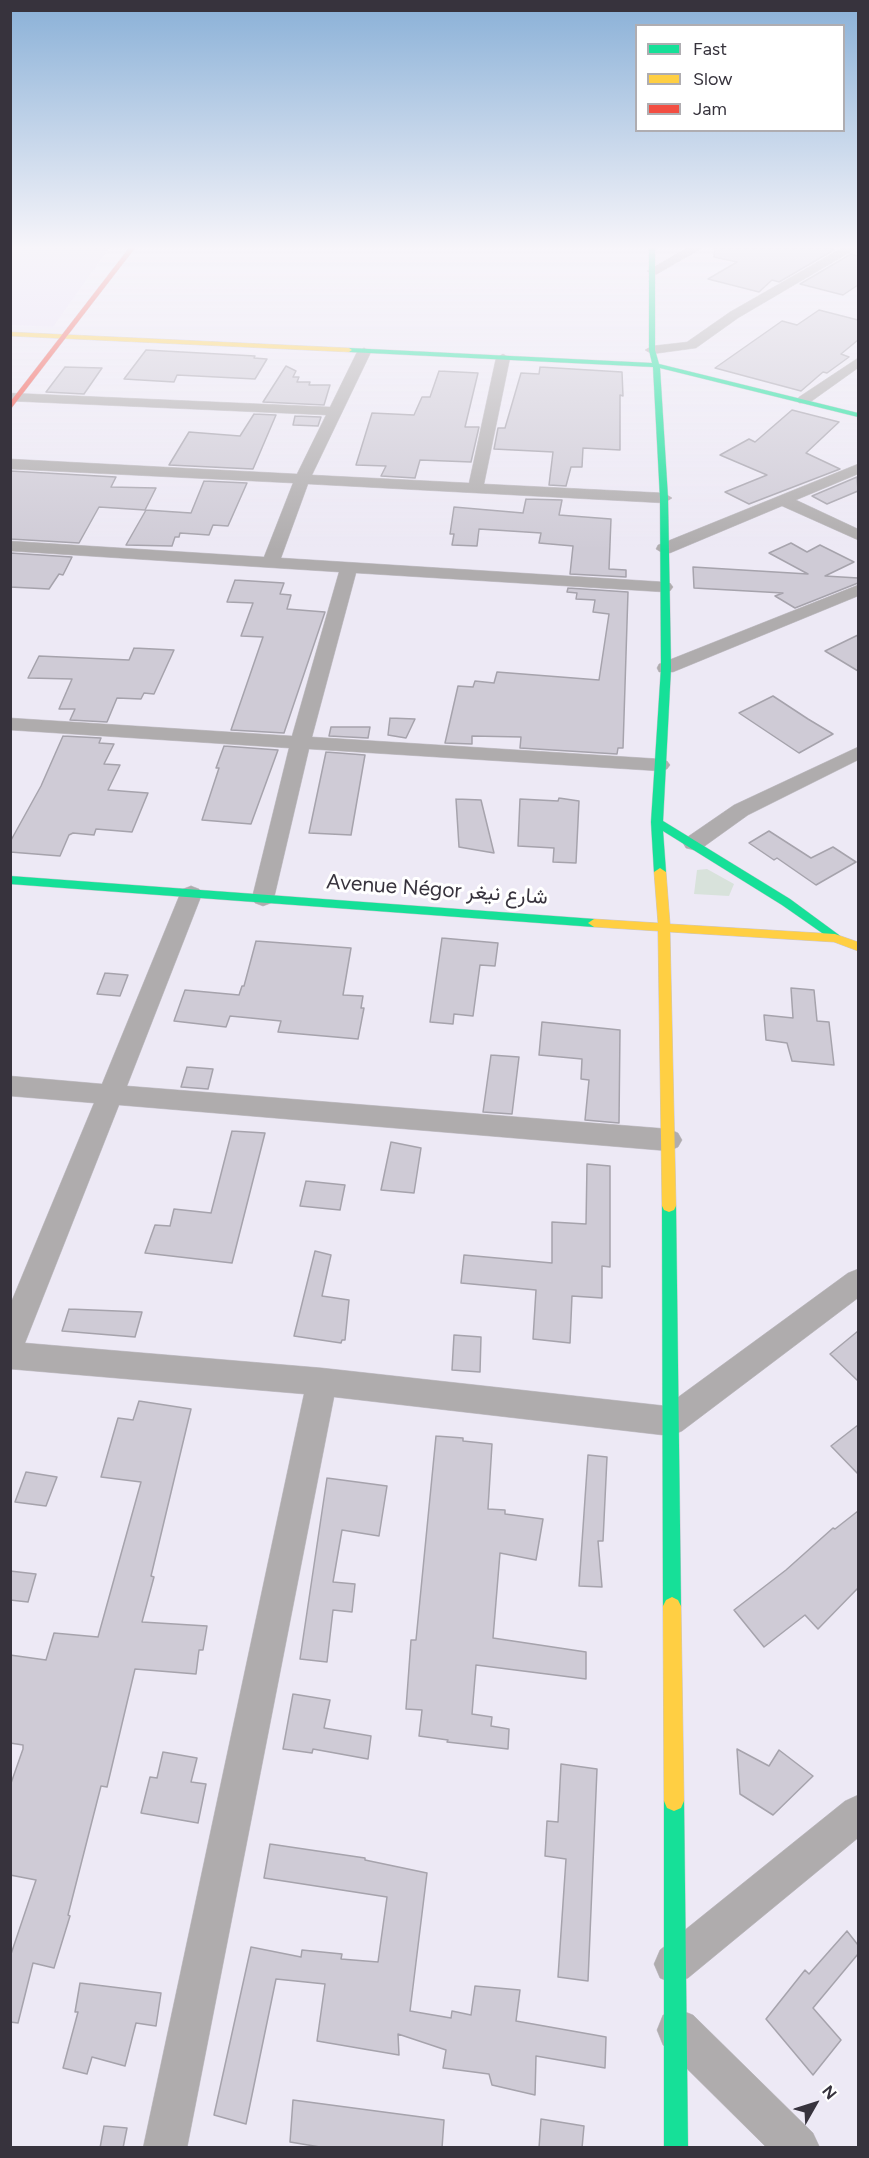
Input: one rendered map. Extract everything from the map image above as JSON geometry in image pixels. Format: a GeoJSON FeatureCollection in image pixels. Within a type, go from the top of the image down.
{"type":"FeatureCollection","features":[{"type":"Feature","properties":{"kind":"street"},"geometry":{"type":"LineString","coordinates":[[13,401],[53,349]]}},
{"type":"Feature","properties":{"kind":"street"},"geometry":{"type":"LineString","coordinates":[[302,349],[656,365],[858,415]]}},
{"type":"Feature","properties":{"kind":"street"},"geometry":{"type":"LineString","coordinates":[[662,349],[652,350],[656,365],[664,498],[666,668],[657,822],[664,928],[669,1140],[676,2148]]}},
{"type":"Feature","properties":{"kind":"street"},"geometry":{"type":"LineString","coordinates":[[271,561],[303,478],[364,352]]}},
{"type":"Feature","properties":{"kind":"street"},"geometry":{"type":"LineString","coordinates":[[476,487],[503,358]]}},
{"type":"Feature","properties":{"kind":"street"},"geometry":{"type":"LineString","coordinates":[[804,400],[858,362]]}},
{"type":"Feature","properties":{"kind":"street"},"geometry":{"type":"LineString","coordinates":[[13,401],[334,411]]}},
{"type":"Feature","properties":{"kind":"street"},"geometry":{"type":"LineString","coordinates":[[10,464],[664,498]]}},
{"type":"Feature","properties":{"kind":"street"},"geometry":{"type":"LineString","coordinates":[[664,549],[858,469]]}},
{"type":"Feature","properties":{"kind":"street"},"geometry":{"type":"LineString","coordinates":[[782,500],[858,535]]}},
{"type":"Feature","properties":{"kind":"street"},"geometry":{"type":"LineString","coordinates":[[10,546],[664,587]]}},
{"type":"Feature","properties":{"kind":"street"},"geometry":{"type":"LineString","coordinates":[[263,898],[300,743],[349,568]]}},
{"type":"Feature","properties":{"kind":"street"},"geometry":{"type":"LineString","coordinates":[[666,668],[858,590]]}},
{"type":"Feature","properties":{"kind":"street"},"geometry":{"type":"LineString","coordinates":[[10,724],[660,765]]}},
{"type":"Feature","properties":{"kind":"street"},"geometry":{"type":"LineString","coordinates":[[694,843],[741,810],[858,753]]}},
{"type":"Feature","properties":{"kind":"street"},"geometry":{"type":"LineString","coordinates":[[657,822],[786,902],[835,938]]}},
{"type":"Feature","properties":{"kind":"street","name":"Avenue Négor شارع نيغر"},"geometry":{"type":"LineString","coordinates":[[10,880],[664,928],[835,938],[858,946]]}},
{"type":"Feature","properties":{"kind":"street"},"geometry":{"type":"LineString","coordinates":[[10,1343],[191,894]]}},
{"type":"Feature","properties":{"kind":"street"},"geometry":{"type":"LineString","coordinates":[[10,1086],[669,1140]]}},
{"type":"Feature","properties":{"kind":"street"},"geometry":{"type":"LineString","coordinates":[[10,1355],[322,1382],[671,1421],[858,1282]]}},
{"type":"Feature","properties":{"kind":"street"},"geometry":{"type":"LineString","coordinates":[[165,2148],[322,1382]]}},
{"type":"Feature","properties":{"kind":"street"},"geometry":{"type":"LineString","coordinates":[[674,1964],[858,1814]]}},
{"type":"Feature","properties":{"kind":"street"},"geometry":{"type":"LineString","coordinates":[[674,2026],[798,2148]]}},
{"type":"Feature","properties":{"kind":"shaded area"},"geometry":{"type":"Polygon","coordinates":[[[707,869],[734,884],[729,896],[694,894],[697,870],[707,869]]]}},
{"type":"Feature","properties":{"kind":"building"},"geometry":{"type":"Polygon","coordinates":[[[743,349],[847,349],[841,354],[849,357],[827,373],[823,372],[801,391],[715,368],[743,349]]]}},
{"type":"Feature","properties":{"kind":"building"},"geometry":{"type":"Polygon","coordinates":[[[146,350],[255,356],[254,358],[267,359],[255,379],[177,375],[174,382],[124,379],[146,350]]]}},
{"type":"Feature","properties":{"kind":"building"},"geometry":{"type":"Polygon","coordinates":[[[286,366],[296,371],[293,377],[299,377],[297,382],[310,382],[309,385],[330,385],[324,405],[263,402],[286,366]]]}},
{"type":"Feature","properties":{"kind":"building"},"geometry":{"type":"Polygon","coordinates":[[[65,367],[102,368],[84,394],[46,392],[65,367]]]}},
{"type":"Feature","properties":{"kind":"building"},"geometry":{"type":"Polygon","coordinates":[[[540,367],[622,372],[620,450],[583,448],[582,467],[571,467],[566,486],[549,485],[553,452],[494,449],[498,428],[505,428],[521,373],[539,374],[540,367]]]}},
{"type":"Feature","properties":{"kind":"building"},"geometry":{"type":"Polygon","coordinates":[[[439,371],[478,373],[465,427],[479,427],[471,462],[420,460],[415,478],[381,476],[386,466],[356,465],[372,413],[414,415],[422,397],[430,397],[439,371]]]}},
{"type":"Feature","properties":{"kind":"building"},"geometry":{"type":"Polygon","coordinates":[[[792,410],[839,422],[806,453],[840,469],[749,504],[725,492],[767,475],[720,455],[749,439],[755,442],[792,410]]]}},
{"type":"Feature","properties":{"kind":"building"},"geometry":{"type":"Polygon","coordinates":[[[254,414],[276,415],[253,469],[169,465],[189,432],[240,436],[254,414]]]}},
{"type":"Feature","properties":{"kind":"building"},"geometry":{"type":"Polygon","coordinates":[[[295,416],[321,417],[318,426],[293,425],[295,416]]]}},
{"type":"Feature","properties":{"kind":"building"},"geometry":{"type":"Polygon","coordinates":[[[10,471],[116,477],[111,487],[156,488],[145,510],[99,507],[79,543],[10,539],[10,471]]]}},
{"type":"Feature","properties":{"kind":"building"},"geometry":{"type":"Polygon","coordinates":[[[857,477],[858,491],[827,504],[812,496],[857,477]]]}},
{"type":"Feature","properties":{"kind":"building"},"geometry":{"type":"Polygon","coordinates":[[[204,481],[247,483],[228,526],[213,525],[209,535],[180,533],[179,537],[175,537],[172,546],[126,545],[146,510],[191,513],[204,481]]]}},
{"type":"Feature","properties":{"kind":"building"},"geometry":{"type":"Polygon","coordinates":[[[526,499],[562,500],[559,515],[611,519],[609,569],[626,570],[626,577],[570,574],[573,546],[539,543],[541,533],[479,529],[477,546],[452,545],[454,534],[450,534],[454,507],[523,513],[526,499]]]}},
{"type":"Feature","properties":{"kind":"building"},"geometry":{"type":"Polygon","coordinates":[[[791,543],[807,552],[820,545],[854,562],[825,576],[858,578],[858,583],[795,608],[775,596],[783,593],[694,588],[693,567],[808,574],[769,553],[791,543]]]}},
{"type":"Feature","properties":{"kind":"building"},"geometry":{"type":"Polygon","coordinates":[[[10,553],[72,557],[63,575],[59,574],[49,589],[10,587],[10,553]]]}},
{"type":"Feature","properties":{"kind":"building"},"geometry":{"type":"Polygon","coordinates":[[[235,580],[284,583],[280,594],[291,595],[287,609],[325,612],[284,733],[231,730],[263,637],[241,636],[253,603],[227,602],[235,580]]]}},
{"type":"Feature","properties":{"kind":"building"},"geometry":{"type":"Polygon","coordinates":[[[568,588],[628,592],[623,748],[618,748],[617,754],[520,748],[521,737],[472,736],[472,744],[445,743],[458,686],[473,687],[475,681],[494,683],[497,672],[599,680],[609,614],[593,612],[595,600],[576,599],[577,593],[567,592],[568,588]]]}},
{"type":"Feature","properties":{"kind":"building"},"geometry":{"type":"Polygon","coordinates":[[[858,635],[858,671],[825,651],[858,635]]]}},
{"type":"Feature","properties":{"kind":"building"},"geometry":{"type":"Polygon","coordinates":[[[134,648],[174,650],[154,694],[144,693],[141,699],[117,698],[107,722],[70,720],[75,709],[59,709],[72,679],[28,678],[39,656],[129,660],[134,648]]]}},
{"type":"Feature","properties":{"kind":"building"},"geometry":{"type":"Polygon","coordinates":[[[773,696],[833,734],[799,753],[739,713],[773,696]]]}},
{"type":"Feature","properties":{"kind":"building"},"geometry":{"type":"Polygon","coordinates":[[[390,718],[415,719],[406,738],[388,735],[390,718]]]}},
{"type":"Feature","properties":{"kind":"building"},"geometry":{"type":"Polygon","coordinates":[[[331,727],[370,727],[368,738],[329,736],[331,727]]]}},
{"type":"Feature","properties":{"kind":"building"},"geometry":{"type":"Polygon","coordinates":[[[63,736],[101,738],[99,743],[114,744],[104,764],[120,765],[108,790],[148,793],[132,832],[96,829],[94,835],[73,833],[69,835],[60,856],[10,852],[10,842],[41,786],[63,736]]]}},
{"type":"Feature","properties":{"kind":"building"},"geometry":{"type":"Polygon","coordinates":[[[224,746],[278,750],[251,824],[202,820],[224,746]]]}},
{"type":"Feature","properties":{"kind":"building"},"geometry":{"type":"Polygon","coordinates":[[[326,752],[365,755],[351,835],[309,833],[326,752]]]}},
{"type":"Feature","properties":{"kind":"building"},"geometry":{"type":"Polygon","coordinates":[[[559,798],[579,801],[576,863],[553,862],[554,848],[518,846],[520,799],[558,801],[559,798]]]}},
{"type":"Feature","properties":{"kind":"building"},"geometry":{"type":"Polygon","coordinates":[[[456,799],[481,800],[494,853],[459,847],[456,799]]]}},
{"type":"Feature","properties":{"kind":"building"},"geometry":{"type":"Polygon","coordinates":[[[769,831],[811,858],[833,847],[856,862],[816,885],[777,858],[774,860],[749,843],[769,831]]]}},
{"type":"Feature","properties":{"kind":"building"},"geometry":{"type":"Polygon","coordinates":[[[442,938],[498,943],[495,966],[480,965],[473,1016],[454,1014],[453,1024],[430,1022],[442,938]]]}},
{"type":"Feature","properties":{"kind":"building"},"geometry":{"type":"Polygon","coordinates":[[[256,941],[351,948],[343,995],[363,996],[361,1008],[364,1008],[358,1039],[278,1032],[281,1021],[230,1016],[226,1027],[174,1021],[185,990],[239,995],[244,986],[256,941]]]}},
{"type":"Feature","properties":{"kind":"building"},"geometry":{"type":"Polygon","coordinates":[[[105,973],[128,975],[120,996],[97,994],[105,973]]]}},
{"type":"Feature","properties":{"kind":"building"},"geometry":{"type":"Polygon","coordinates":[[[791,988],[814,990],[817,1021],[829,1022],[834,1065],[792,1061],[787,1043],[766,1040],[764,1015],[793,1018],[791,988]]]}},
{"type":"Feature","properties":{"kind":"building"},"geometry":{"type":"Polygon","coordinates":[[[542,1022],[620,1030],[619,1123],[585,1120],[589,1080],[581,1079],[582,1059],[539,1055],[542,1022]]]}},
{"type":"Feature","properties":{"kind":"building"},"geometry":{"type":"Polygon","coordinates":[[[491,1055],[519,1057],[512,1114],[483,1112],[491,1055]]]}},
{"type":"Feature","properties":{"kind":"building"},"geometry":{"type":"Polygon","coordinates":[[[187,1067],[213,1069],[208,1089],[181,1087],[187,1067]]]}},
{"type":"Feature","properties":{"kind":"building"},"geometry":{"type":"Polygon","coordinates":[[[232,1131],[265,1133],[232,1263],[145,1253],[155,1225],[170,1226],[174,1209],[211,1213],[232,1131]]]}},
{"type":"Feature","properties":{"kind":"building"},"geometry":{"type":"Polygon","coordinates":[[[391,1142],[421,1148],[414,1193],[381,1190],[391,1142]]]}},
{"type":"Feature","properties":{"kind":"building"},"geometry":{"type":"Polygon","coordinates":[[[587,1164],[610,1166],[610,1267],[602,1266],[602,1298],[572,1296],[570,1343],[533,1339],[536,1290],[461,1283],[464,1255],[552,1263],[552,1222],[586,1224],[587,1164]]]}},
{"type":"Feature","properties":{"kind":"building"},"geometry":{"type":"Polygon","coordinates":[[[306,1181],[345,1185],[340,1210],[300,1206],[306,1181]]]}},
{"type":"Feature","properties":{"kind":"building"},"geometry":{"type":"Polygon","coordinates":[[[315,1251],[331,1255],[322,1296],[349,1300],[345,1340],[341,1343],[294,1336],[315,1251]]]}},
{"type":"Feature","properties":{"kind":"building"},"geometry":{"type":"Polygon","coordinates":[[[69,1309],[142,1312],[135,1337],[62,1331],[69,1309]]]}},
{"type":"Feature","properties":{"kind":"building"},"geometry":{"type":"Polygon","coordinates":[[[858,1331],[858,1381],[830,1354],[858,1331]]]}},
{"type":"Feature","properties":{"kind":"building"},"geometry":{"type":"Polygon","coordinates":[[[454,1335],[481,1337],[480,1372],[452,1370],[454,1335]]]}},
{"type":"Feature","properties":{"kind":"building"},"geometry":{"type":"Polygon","coordinates":[[[139,1401],[191,1409],[142,1622],[207,1626],[203,1650],[199,1650],[196,1674],[135,1669],[107,1787],[101,1786],[68,1915],[70,1916],[54,1968],[33,1963],[18,2023],[10,2022],[10,1957],[36,1880],[10,1875],[10,1786],[23,1745],[10,1743],[10,1655],[46,1660],[54,1633],[98,1637],[141,1482],[101,1477],[118,1418],[133,1420],[139,1401]]]}},
{"type":"Feature","properties":{"kind":"building"},"geometry":{"type":"Polygon","coordinates":[[[858,1425],[858,1474],[831,1446],[858,1425]]]}},
{"type":"Feature","properties":{"kind":"building"},"geometry":{"type":"Polygon","coordinates":[[[436,1436],[463,1438],[463,1441],[492,1444],[488,1509],[505,1510],[505,1514],[543,1519],[536,1560],[500,1553],[493,1638],[586,1652],[586,1679],[476,1665],[472,1714],[492,1717],[491,1726],[509,1729],[508,1749],[447,1742],[448,1740],[419,1736],[422,1710],[406,1709],[411,1640],[416,1640],[436,1436]]]}},
{"type":"Feature","properties":{"kind":"building"},"geometry":{"type":"Polygon","coordinates":[[[588,1455],[607,1457],[603,1541],[598,1541],[602,1587],[579,1586],[588,1455]]]}},
{"type":"Feature","properties":{"kind":"building"},"geometry":{"type":"Polygon","coordinates":[[[26,1472],[57,1477],[46,1506],[15,1502],[26,1472]]]}},
{"type":"Feature","properties":{"kind":"building"},"geometry":{"type":"Polygon","coordinates":[[[327,1478],[387,1486],[379,1536],[342,1530],[333,1582],[355,1584],[352,1612],[333,1610],[327,1662],[300,1659],[327,1478]]]}},
{"type":"Feature","properties":{"kind":"building"},"geometry":{"type":"Polygon","coordinates":[[[858,1511],[858,1588],[818,1629],[805,1615],[764,1647],[734,1610],[786,1570],[833,1528],[835,1529],[858,1511]]]}},
{"type":"Feature","properties":{"kind":"building"},"geometry":{"type":"Polygon","coordinates":[[[10,1571],[36,1574],[28,1602],[10,1600],[10,1571]]]}},
{"type":"Feature","properties":{"kind":"building"},"geometry":{"type":"Polygon","coordinates":[[[293,1694],[330,1700],[324,1728],[371,1736],[368,1759],[313,1749],[312,1753],[283,1749],[293,1694]]]}},
{"type":"Feature","properties":{"kind":"building"},"geometry":{"type":"Polygon","coordinates":[[[737,1749],[769,1766],[779,1750],[813,1776],[773,1815],[740,1794],[737,1749]]]}},
{"type":"Feature","properties":{"kind":"building"},"geometry":{"type":"Polygon","coordinates":[[[163,1752],[197,1758],[191,1782],[206,1784],[198,1823],[141,1813],[150,1777],[157,1778],[163,1752]]]}},
{"type":"Feature","properties":{"kind":"building"},"geometry":{"type":"Polygon","coordinates":[[[561,1764],[597,1769],[588,1981],[558,1977],[566,1859],[545,1856],[547,1821],[558,1822],[561,1764]]]}},
{"type":"Feature","properties":{"kind":"building"},"geometry":{"type":"Polygon","coordinates":[[[270,1844],[365,1858],[365,1860],[427,1873],[410,2011],[451,2018],[452,2011],[471,2015],[475,1986],[520,1990],[516,2021],[606,2037],[605,2068],[536,2056],[535,2095],[492,2085],[489,2074],[443,2068],[446,2050],[398,2034],[399,2055],[317,2041],[325,1984],[276,1979],[246,2124],[214,2115],[251,1947],[301,1957],[302,1950],[342,1954],[341,1959],[378,1962],[387,1897],[264,1878],[270,1844]]]}},
{"type":"Feature","properties":{"kind":"building"},"geometry":{"type":"Polygon","coordinates":[[[847,1931],[858,1945],[858,1954],[813,2008],[841,2040],[813,2075],[766,2019],[805,1970],[809,1974],[847,1931]]]}},
{"type":"Feature","properties":{"kind":"building"},"geometry":{"type":"Polygon","coordinates":[[[80,1983],[161,1993],[156,2026],[136,2023],[125,2066],[92,2057],[87,2074],[63,2068],[78,2012],[75,2012],[80,1983]]]}},
{"type":"Feature","properties":{"kind":"building"},"geometry":{"type":"Polygon","coordinates":[[[293,2100],[444,2120],[442,2148],[326,2148],[290,2142],[293,2100]]]}},
{"type":"Feature","properties":{"kind":"building"},"geometry":{"type":"Polygon","coordinates":[[[541,2119],[584,2126],[582,2148],[539,2148],[541,2119]]]}},
{"type":"Feature","properties":{"kind":"building"},"geometry":{"type":"Polygon","coordinates":[[[104,2126],[127,2128],[123,2148],[100,2148],[104,2126]]]}},
{"type":"Feature","properties":{"kind":"traffic: fast"},"geometry":{"type":"LineString","coordinates":[[652,349],[656,365],[664,498],[666,668],[657,822],[660,872]]}},
{"type":"Feature","properties":{"kind":"traffic: fast"},"geometry":{"type":"LineString","coordinates":[[349,350],[656,365],[858,415]]}},
{"type":"Feature","properties":{"kind":"traffic: fast"},"geometry":{"type":"LineString","coordinates":[[657,822],[786,902],[835,938]]}},
{"type":"Feature","properties":{"kind":"traffic: fast"},"geometry":{"type":"LineString","coordinates":[[10,880],[594,923]]}},
{"type":"Feature","properties":{"kind":"traffic: fast"},"geometry":{"type":"LineString","coordinates":[[669,1206],[672,1606]]}},
{"type":"Feature","properties":{"kind":"traffic: fast"},"geometry":{"type":"LineString","coordinates":[[674,1801],[676,2148]]}},
{"type":"Feature","properties":{"kind":"traffic: slow"},"geometry":{"type":"LineString","coordinates":[[322,349],[349,350]]}},
{"type":"Feature","properties":{"kind":"traffic: slow"},"geometry":{"type":"LineString","coordinates":[[660,872],[664,928],[669,1206]]}},
{"type":"Feature","properties":{"kind":"traffic: slow"},"geometry":{"type":"LineString","coordinates":[[594,923],[835,938],[858,947]]}},
{"type":"Feature","properties":{"kind":"traffic: slow"},"geometry":{"type":"LineString","coordinates":[[672,1606],[674,1801]]}},
{"type":"Feature","properties":{"kind":"traffic: jam"},"geometry":{"type":"LineString","coordinates":[[10,408],[55,349]]}}]}
